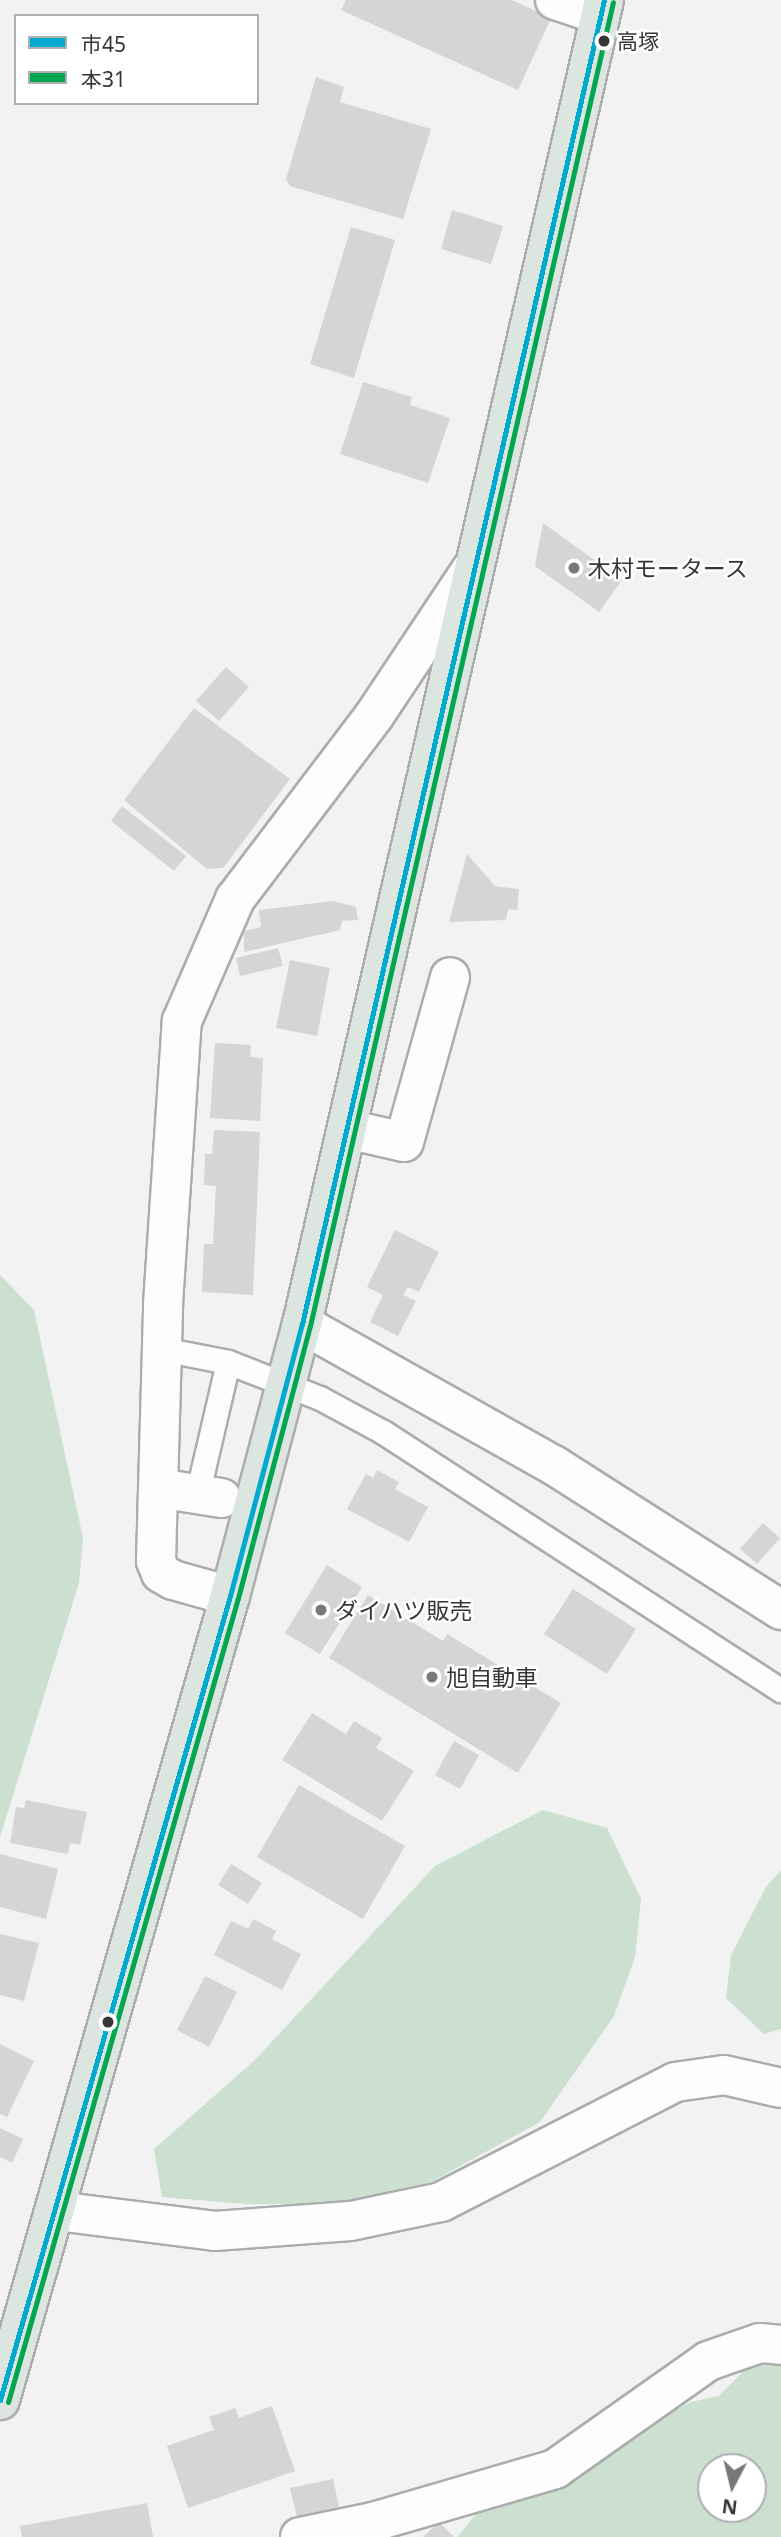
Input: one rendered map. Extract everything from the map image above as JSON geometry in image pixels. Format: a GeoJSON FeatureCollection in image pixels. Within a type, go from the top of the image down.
{"type":"FeatureCollection","features":[{"type":"Feature","properties":{"kind":"main road"},"geometry":{"type":"LineString","coordinates":[[0,2400],[57,2211],[230,1596],[302,1324],[602,8]]}},
{"type":"Feature","properties":{"kind":"street"},"geometry":{"type":"LineString","coordinates":[[555,0],[602,8]]}},
{"type":"Feature","properties":{"kind":"street"},"geometry":{"type":"LineString","coordinates":[[230,1596],[161,1573],[156,1560],[162,1349],[175,1088],[182,1021],[198,976],[235,899],[374,716],[461,590],[479,552]]}},
{"type":"Feature","properties":{"kind":"street"},"geometry":{"type":"LineString","coordinates":[[347,1129],[404,1142],[450,978]]}},
{"type":"Feature","properties":{"kind":"street"},"geometry":{"type":"LineString","coordinates":[[302,1324],[555,1466],[781,1610]]}},
{"type":"Feature","properties":{"kind":"street"},"geometry":{"type":"LineString","coordinates":[[158,1488],[209,1497]]}},
{"type":"Feature","properties":{"kind":"street"},"geometry":{"type":"LineString","coordinates":[[57,2211],[215,2231],[351,2221],[441,2202],[675,2082],[724,2076],[781,2088]]}},
{"type":"Feature","properties":{"kind":"street"},"geometry":{"type":"LineString","coordinates":[[300,2537],[373,2522],[555,2469],[708,2361],[760,2343],[781,2345]]}},
{"type":"Feature","properties":{"kind":"lane"},"geometry":{"type":"LineString","coordinates":[[162,1349],[228,1362],[320,1398],[383,1432],[781,1690]]}},
{"type":"Feature","properties":{"kind":"lane"},"geometry":{"type":"LineString","coordinates":[[209,1497],[228,1362]]}},
{"type":"Feature","properties":{"kind":"green space"},"geometry":{"type":"Polygon","coordinates":[[[0,1275],[34,1310],[83,1538],[79,1583],[0,1837],[0,1275]]]}},
{"type":"Feature","properties":{"kind":"green space"},"geometry":{"type":"Polygon","coordinates":[[[543,1810],[607,1828],[641,1899],[635,1957],[614,2016],[540,2122],[433,2181],[353,2204],[246,2204],[162,2197],[154,2149],[254,2061],[435,1866],[543,1810]]]}},
{"type":"Feature","properties":{"kind":"green space"},"geometry":{"type":"Polygon","coordinates":[[[781,1870],[781,2029],[764,2034],[726,1998],[731,1955],[766,1887],[781,1870]]]}},
{"type":"Feature","properties":{"kind":"green space"},"geometry":{"type":"Polygon","coordinates":[[[757,2357],[781,2363],[781,2537],[457,2537],[478,2512],[691,2402],[719,2396],[757,2357]]]}},
{"type":"Feature","properties":{"kind":"building"},"geometry":{"type":"Polygon","coordinates":[[[346,0],[512,0],[551,18],[518,90],[341,10],[346,0]]]}},
{"type":"Feature","properties":{"kind":"building"},"geometry":{"type":"Polygon","coordinates":[[[316,77],[344,87],[340,102],[431,129],[403,219],[290,186],[286,179],[316,77]]]}},
{"type":"Feature","properties":{"kind":"building"},"geometry":{"type":"Polygon","coordinates":[[[452,210],[503,226],[491,264],[441,249],[452,210]]]}},
{"type":"Feature","properties":{"kind":"building"},"geometry":{"type":"Polygon","coordinates":[[[351,227],[395,240],[354,378],[310,364],[351,227]]]}},
{"type":"Feature","properties":{"kind":"building"},"geometry":{"type":"Polygon","coordinates":[[[363,382],[412,397],[410,405],[450,418],[428,483],[340,454],[363,382]]]}},
{"type":"Feature","properties":{"kind":"building"},"geometry":{"type":"Polygon","coordinates":[[[543,523],[622,580],[599,612],[535,566],[543,523]]]}},
{"type":"Feature","properties":{"kind":"building"},"geometry":{"type":"Polygon","coordinates":[[[226,667],[249,687],[219,721],[196,701],[226,667]]]}},
{"type":"Feature","properties":{"kind":"building"},"geometry":{"type":"Polygon","coordinates":[[[194,708],[290,779],[223,868],[207,869],[124,800],[194,708]]]}},
{"type":"Feature","properties":{"kind":"building"},"geometry":{"type":"Polygon","coordinates":[[[122,806],[186,856],[174,871],[111,821],[122,806]]]}},
{"type":"Feature","properties":{"kind":"building"},"geometry":{"type":"Polygon","coordinates":[[[467,854],[495,886],[519,889],[517,910],[508,909],[506,920],[449,922],[467,854]]]}},
{"type":"Feature","properties":{"kind":"building"},"geometry":{"type":"Polygon","coordinates":[[[333,901],[356,907],[358,920],[342,921],[340,930],[244,952],[244,931],[261,927],[259,910],[333,901]]]}},
{"type":"Feature","properties":{"kind":"building"},"geometry":{"type":"Polygon","coordinates":[[[278,948],[283,966],[240,976],[236,958],[278,948]]]}},
{"type":"Feature","properties":{"kind":"building"},"geometry":{"type":"Polygon","coordinates":[[[290,960],[330,968],[317,1036],[276,1028],[290,960]]]}},
{"type":"Feature","properties":{"kind":"building"},"geometry":{"type":"Polygon","coordinates":[[[215,1043],[251,1045],[250,1057],[263,1058],[260,1121],[210,1118],[215,1043]]]}},
{"type":"Feature","properties":{"kind":"building"},"geometry":{"type":"Polygon","coordinates":[[[214,1130],[260,1132],[253,1295],[202,1292],[204,1244],[213,1244],[216,1186],[204,1185],[205,1154],[212,1154],[214,1130]]]}},
{"type":"Feature","properties":{"kind":"building"},"geometry":{"type":"Polygon","coordinates":[[[395,1230],[439,1252],[419,1292],[408,1287],[403,1295],[416,1301],[398,1336],[370,1322],[383,1295],[367,1287],[395,1230]]]}},
{"type":"Feature","properties":{"kind":"building"},"geometry":{"type":"Polygon","coordinates":[[[377,1470],[399,1482],[395,1489],[428,1507],[409,1542],[347,1509],[366,1474],[373,1478],[377,1470]]]}},
{"type":"Feature","properties":{"kind":"building"},"geometry":{"type":"Polygon","coordinates":[[[763,1523],[780,1538],[757,1564],[740,1549],[763,1523]]]}},
{"type":"Feature","properties":{"kind":"building"},"geometry":{"type":"Polygon","coordinates":[[[327,1565],[362,1587],[320,1654],[285,1633],[327,1565]]]}},
{"type":"Feature","properties":{"kind":"building"},"geometry":{"type":"Polygon","coordinates":[[[573,1589],[636,1629],[607,1674],[544,1634],[573,1589]]]}},
{"type":"Feature","properties":{"kind":"building"},"geometry":{"type":"Polygon","coordinates":[[[368,1595],[443,1641],[447,1634],[561,1703],[518,1773],[329,1658],[368,1595]]]}},
{"type":"Feature","properties":{"kind":"building"},"geometry":{"type":"Polygon","coordinates":[[[312,1713],[346,1734],[354,1721],[382,1738],[376,1748],[414,1771],[382,1821],[282,1760],[312,1713]]]}},
{"type":"Feature","properties":{"kind":"building"},"geometry":{"type":"Polygon","coordinates":[[[454,1741],[479,1755],[460,1789],[435,1775],[454,1741]]]}},
{"type":"Feature","properties":{"kind":"building"},"geometry":{"type":"Polygon","coordinates":[[[299,1785],[405,1846],[363,1919],[257,1857],[299,1785]]]}},
{"type":"Feature","properties":{"kind":"building"},"geometry":{"type":"Polygon","coordinates":[[[26,1800],[87,1812],[80,1845],[70,1843],[68,1854],[10,1843],[16,1807],[24,1808],[26,1800]]]}},
{"type":"Feature","properties":{"kind":"building"},"geometry":{"type":"Polygon","coordinates":[[[0,1854],[58,1869],[46,1919],[0,1907],[0,1854]]]}},
{"type":"Feature","properties":{"kind":"building"},"geometry":{"type":"Polygon","coordinates":[[[231,1864],[262,1883],[248,1904],[218,1885],[231,1864]]]}},
{"type":"Feature","properties":{"kind":"building"},"geometry":{"type":"Polygon","coordinates":[[[253,1919],[276,1931],[272,1939],[301,1954],[282,1990],[214,1955],[231,1921],[248,1929],[253,1919]]]}},
{"type":"Feature","properties":{"kind":"building"},"geometry":{"type":"Polygon","coordinates":[[[0,1934],[39,1943],[24,2001],[0,1995],[0,1934]]]}},
{"type":"Feature","properties":{"kind":"building"},"geometry":{"type":"Polygon","coordinates":[[[205,1976],[237,1992],[209,2047],[177,2030],[205,1976]]]}},
{"type":"Feature","properties":{"kind":"building"},"geometry":{"type":"Polygon","coordinates":[[[0,2044],[34,2061],[7,2117],[0,2114],[0,2044]]]}},
{"type":"Feature","properties":{"kind":"building"},"geometry":{"type":"Polygon","coordinates":[[[0,2128],[23,2139],[12,2163],[0,2157],[0,2128]]]}},
{"type":"Feature","properties":{"kind":"building"},"geometry":{"type":"Polygon","coordinates":[[[272,2406],[295,2471],[188,2508],[167,2446],[214,2430],[209,2417],[235,2408],[239,2418],[272,2406]]]}},
{"type":"Feature","properties":{"kind":"building"},"geometry":{"type":"Polygon","coordinates":[[[333,2479],[340,2511],[298,2521],[290,2488],[333,2479]]]}},
{"type":"Feature","properties":{"kind":"building"},"geometry":{"type":"Polygon","coordinates":[[[147,2503],[153,2537],[22,2537],[20,2526],[147,2503]]]}},
{"type":"Feature","properties":{"kind":"building"},"geometry":{"type":"Polygon","coordinates":[[[439,2522],[454,2537],[423,2537],[439,2522]]]}},
{"type":"Feature","properties":{"kind":"transit line","name":"市45"},"geometry":{"type":"LineString","coordinates":[[0,2400],[230,1596],[302,1324],[604,0]]}},
{"type":"Feature","properties":{"kind":"transit line","name":"本31"},"geometry":{"type":"LineString","coordinates":[[8,2402],[238,1598],[310,1326],[613,2]]}},
{"type":"Feature","properties":{"kind":"place","name":"高塚"},"geometry":{"type":"Point","coordinates":[604,41]}},
{"type":"Feature","properties":{"kind":"place","name":"木村モータース"},"geometry":{"type":"Point","coordinates":[574,568]}},
{"type":"Feature","properties":{"kind":"place","name":"ダイハツ販売"},"geometry":{"type":"Point","coordinates":[321,1610]}},
{"type":"Feature","properties":{"kind":"place","name":"旭自動車"},"geometry":{"type":"Point","coordinates":[432,1677]}}]}
